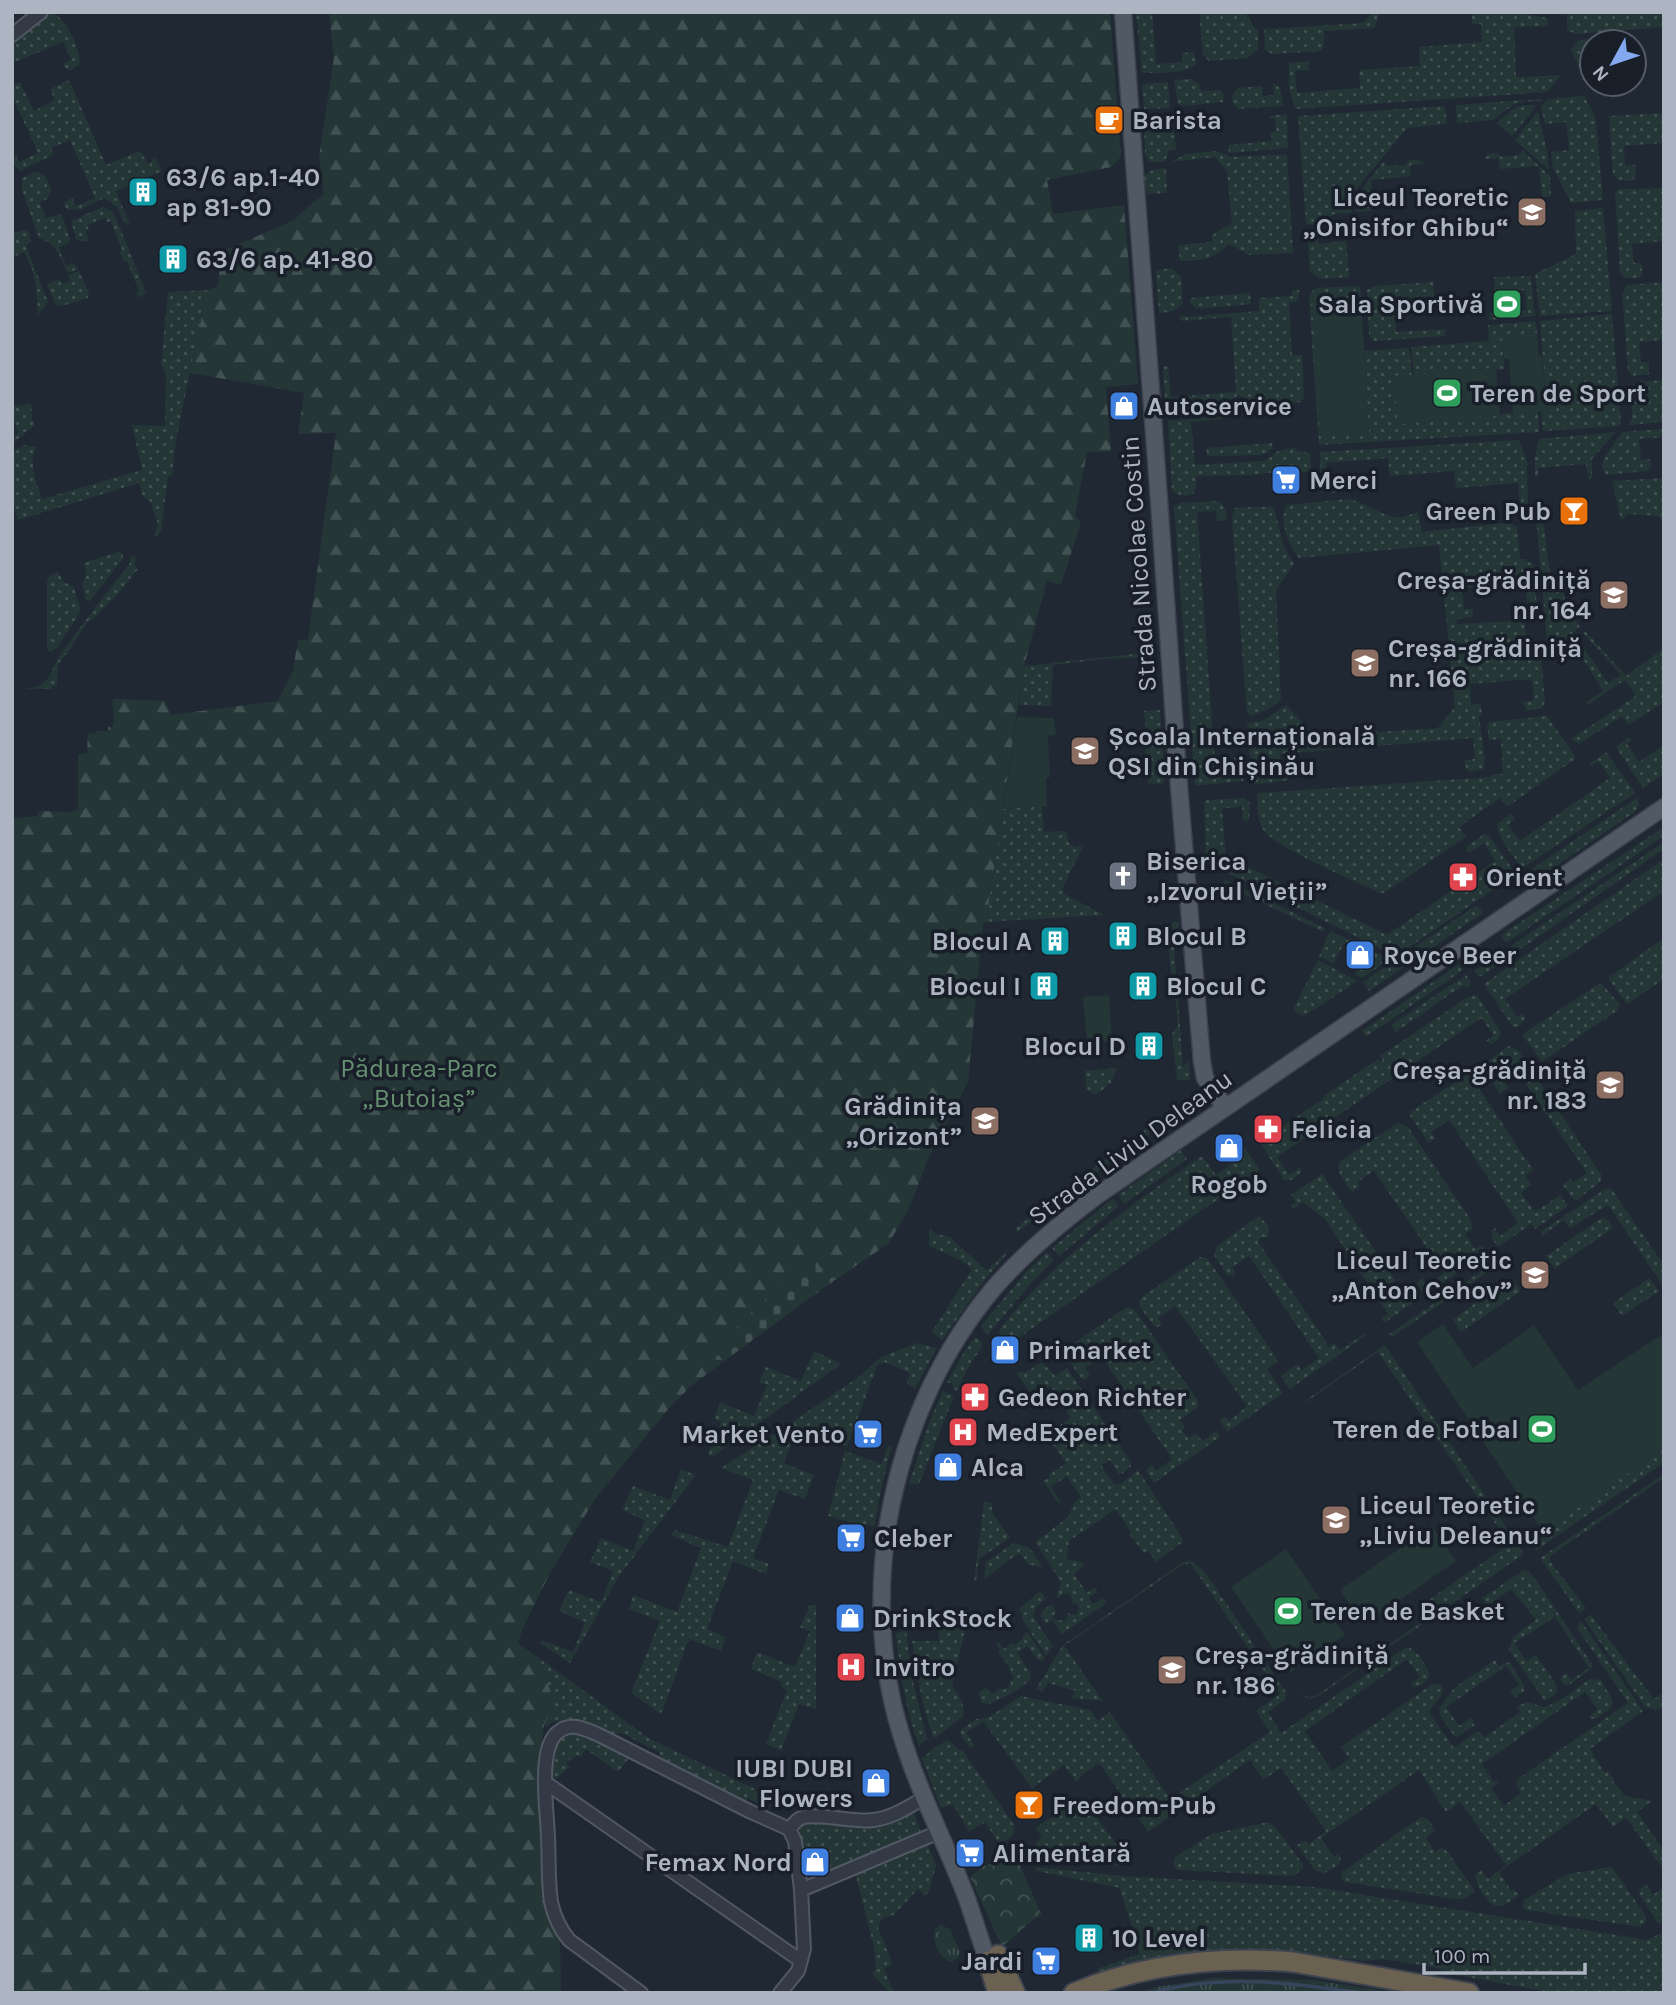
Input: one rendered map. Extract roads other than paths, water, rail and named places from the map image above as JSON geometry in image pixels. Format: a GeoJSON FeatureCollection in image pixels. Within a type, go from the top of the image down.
{"type":"FeatureCollection","features":[{"type":"Feature","properties":{"kind":"highway"},"geometry":{"type":"LineString","coordinates":[[995,1959],[998,1993]]}},
{"type":"Feature","properties":{"kind":"highway"},"geometry":{"type":"LineString","coordinates":[[995,1959],[1004,1993]]}},
{"type":"Feature","properties":{"kind":"highway"},"geometry":{"type":"LineString","coordinates":[[995,1959],[1013,1993]]}},
{"type":"Feature","properties":{"kind":"highway"},"geometry":{"type":"LineString","coordinates":[[1062,1993],[1113,1974],[1177,1961],[1268,1960],[1469,1993]]}},
{"type":"Feature","properties":{"kind":"highway"},"geometry":{"type":"LineString","coordinates":[[1074,1993],[1143,1971],[1186,1963],[1219,1961]]}},
{"type":"Feature","properties":{"kind":"highway"},"geometry":{"type":"LineString","coordinates":[[1091,1993],[1156,1974],[1197,1968],[1264,1965],[1350,1973]]}},
{"type":"Feature","properties":{"kind":"highway"},"geometry":{"type":"LineString","coordinates":[[1104,1993],[1155,1980],[1217,1971],[1350,1973]]}},
{"type":"Feature","properties":{"kind":"main road","name":"Strada Nicolae Costin"},"geometry":{"type":"LineString","coordinates":[[1123,12],[1177,762],[1202,1062],[1205,1078],[1224,1106]]}},
{"type":"Feature","properties":{"kind":"main road","name":"Strada Liviu Deleanu"},"geometry":{"type":"LineString","coordinates":[[995,1959],[924,1798],[901,1732],[892,1694],[884,1633],[883,1574],[892,1506],[908,1443],[933,1383],[950,1351],[970,1320],[1006,1275],[1056,1227],[1095,1196],[1664,807]]}},
{"type":"Feature","properties":{"kind":"street"},"geometry":{"type":"LineString","coordinates":[[12,35],[41,12]]}},
{"type":"Feature","properties":{"kind":"street"},"geometry":{"type":"LineString","coordinates":[[642,1993],[569,1940],[562,1932],[551,1901],[546,1783],[548,1752],[552,1738],[567,1727],[582,1728],[789,1829],[795,1841],[804,1949],[798,1971],[780,1993]]}},
{"type":"Feature","properties":{"kind":"street"},"geometry":{"type":"LineString","coordinates":[[546,1783],[801,1961]]}},
{"type":"Feature","properties":{"kind":"street"},"geometry":{"type":"LineString","coordinates":[[789,1829],[799,1819],[808,1815],[870,1821],[889,1817],[924,1798]]}},
{"type":"Feature","properties":{"kind":"street"},"geometry":{"type":"LineString","coordinates":[[801,1890],[939,1832]]}},
{"type":"Feature","properties":{"kind":"waterway"},"geometry":{"type":"LineString","coordinates":[[1152,1993],[1204,1983],[1230,1982],[1283,1983],[1361,1993]]}},
{"type":"Feature","properties":{"kind":"place","name":"Barista"},"geometry":{"type":"Point","coordinates":[1109,120]}},
{"type":"Feature","properties":{"kind":"place","name":"63/6 ap.1-40 ap 81-90"},"geometry":{"type":"Point","coordinates":[143,192]}},
{"type":"Feature","properties":{"kind":"place","name":"Liceul Teoretic „Onisifor Ghibu“"},"geometry":{"type":"Point","coordinates":[1532,212]}},
{"type":"Feature","properties":{"kind":"place","name":"63/6 ap. 41-80"},"geometry":{"type":"Point","coordinates":[173,259]}},
{"type":"Feature","properties":{"kind":"place","name":"Sala Sportivă"},"geometry":{"type":"Point","coordinates":[1507,304]}},
{"type":"Feature","properties":{"kind":"place","name":"Teren de Sport"},"geometry":{"type":"Point","coordinates":[1447,393]}},
{"type":"Feature","properties":{"kind":"place","name":"Autoservice"},"geometry":{"type":"Point","coordinates":[1124,406]}},
{"type":"Feature","properties":{"kind":"place","name":"Merci"},"geometry":{"type":"Point","coordinates":[1286,480]}},
{"type":"Feature","properties":{"kind":"place","name":"Green Pub"},"geometry":{"type":"Point","coordinates":[1574,511]}},
{"type":"Feature","properties":{"kind":"place","name":"Creșa-grădiniță nr. 164"},"geometry":{"type":"Point","coordinates":[1614,595]}},
{"type":"Feature","properties":{"kind":"place","name":"Creșa-grădiniță nr. 166"},"geometry":{"type":"Point","coordinates":[1365,663]}},
{"type":"Feature","properties":{"kind":"place","name":"Școala Internațională QSI din Chișinău"},"geometry":{"type":"Point","coordinates":[1085,751]}},
{"type":"Feature","properties":{"kind":"place","name":"Biserica „Izvorul Vieții”"},"geometry":{"type":"Point","coordinates":[1123,876]}},
{"type":"Feature","properties":{"kind":"place","name":"Orient"},"geometry":{"type":"Point","coordinates":[1463,877]}},
{"type":"Feature","properties":{"kind":"place","name":"Blocul B"},"geometry":{"type":"Point","coordinates":[1123,936]}},
{"type":"Feature","properties":{"kind":"place","name":"Blocul A"},"geometry":{"type":"Point","coordinates":[1055,941]}},
{"type":"Feature","properties":{"kind":"place","name":"Royce Beer"},"geometry":{"type":"Point","coordinates":[1360,955]}},
{"type":"Feature","properties":{"kind":"place","name":"Blocul I"},"geometry":{"type":"Point","coordinates":[1044,986]}},
{"type":"Feature","properties":{"kind":"place","name":"Blocul C"},"geometry":{"type":"Point","coordinates":[1143,986]}},
{"type":"Feature","properties":{"kind":"place","name":"Blocul D"},"geometry":{"type":"Point","coordinates":[1149,1046]}},
{"type":"Feature","properties":{"kind":"place","name":"Creșa-grădiniță nr. 183"},"geometry":{"type":"Point","coordinates":[1610,1085]}},
{"type":"Feature","properties":{"kind":"place","name":"Grădinița „Orizont”"},"geometry":{"type":"Point","coordinates":[985,1121]}},
{"type":"Feature","properties":{"kind":"place","name":"Felicia"},"geometry":{"type":"Point","coordinates":[1268,1129]}},
{"type":"Feature","properties":{"kind":"place","name":"Rogob"},"geometry":{"type":"Point","coordinates":[1229,1148]}},
{"type":"Feature","properties":{"kind":"place","name":"Liceul Teoretic „Anton Cehov”"},"geometry":{"type":"Point","coordinates":[1535,1275]}},
{"type":"Feature","properties":{"kind":"place","name":"Primarket"},"geometry":{"type":"Point","coordinates":[1005,1350]}},
{"type":"Feature","properties":{"kind":"place","name":"Gedeon Richter"},"geometry":{"type":"Point","coordinates":[975,1397]}},
{"type":"Feature","properties":{"kind":"place","name":"Teren de Fotbal"},"geometry":{"type":"Point","coordinates":[1542,1429]}},
{"type":"Feature","properties":{"kind":"place","name":"MedExpert"},"geometry":{"type":"Point","coordinates":[963,1432]}},
{"type":"Feature","properties":{"kind":"place","name":"Market Vento"},"geometry":{"type":"Point","coordinates":[868,1434]}},
{"type":"Feature","properties":{"kind":"place","name":"Alca"},"geometry":{"type":"Point","coordinates":[948,1467]}},
{"type":"Feature","properties":{"kind":"place","name":"Liceul Teoretic „Liviu Deleanu“"},"geometry":{"type":"Point","coordinates":[1336,1520]}},
{"type":"Feature","properties":{"kind":"place","name":"Cleber"},"geometry":{"type":"Point","coordinates":[851,1538]}},
{"type":"Feature","properties":{"kind":"place","name":"Teren de Basket"},"geometry":{"type":"Point","coordinates":[1288,1611]}},
{"type":"Feature","properties":{"kind":"place","name":"DrinkStock"},"geometry":{"type":"Point","coordinates":[850,1618]}},
{"type":"Feature","properties":{"kind":"place","name":"Invitro"},"geometry":{"type":"Point","coordinates":[851,1667]}},
{"type":"Feature","properties":{"kind":"place","name":"Creșa-grădiniță nr. 186"},"geometry":{"type":"Point","coordinates":[1172,1670]}},
{"type":"Feature","properties":{"kind":"place","name":"IUBI DUBI Flowers"},"geometry":{"type":"Point","coordinates":[876,1783]}},
{"type":"Feature","properties":{"kind":"place","name":"Freedom-Pub"},"geometry":{"type":"Point","coordinates":[1029,1805]}},
{"type":"Feature","properties":{"kind":"place","name":"Alimentară"},"geometry":{"type":"Point","coordinates":[970,1853]}},
{"type":"Feature","properties":{"kind":"place","name":"Femax Nord"},"geometry":{"type":"Point","coordinates":[815,1862]}},
{"type":"Feature","properties":{"kind":"place","name":"10 Level"},"geometry":{"type":"Point","coordinates":[1089,1938]}},
{"type":"Feature","properties":{"kind":"place","name":"Jardi"},"geometry":{"type":"Point","coordinates":[1046,1961]}},
{"type":"Feature","properties":{"kind":"park label","name":"Pădurea-Parc „Butoiaș”"},"geometry":{"type":"Point","coordinates":[419,1083]}}]}
